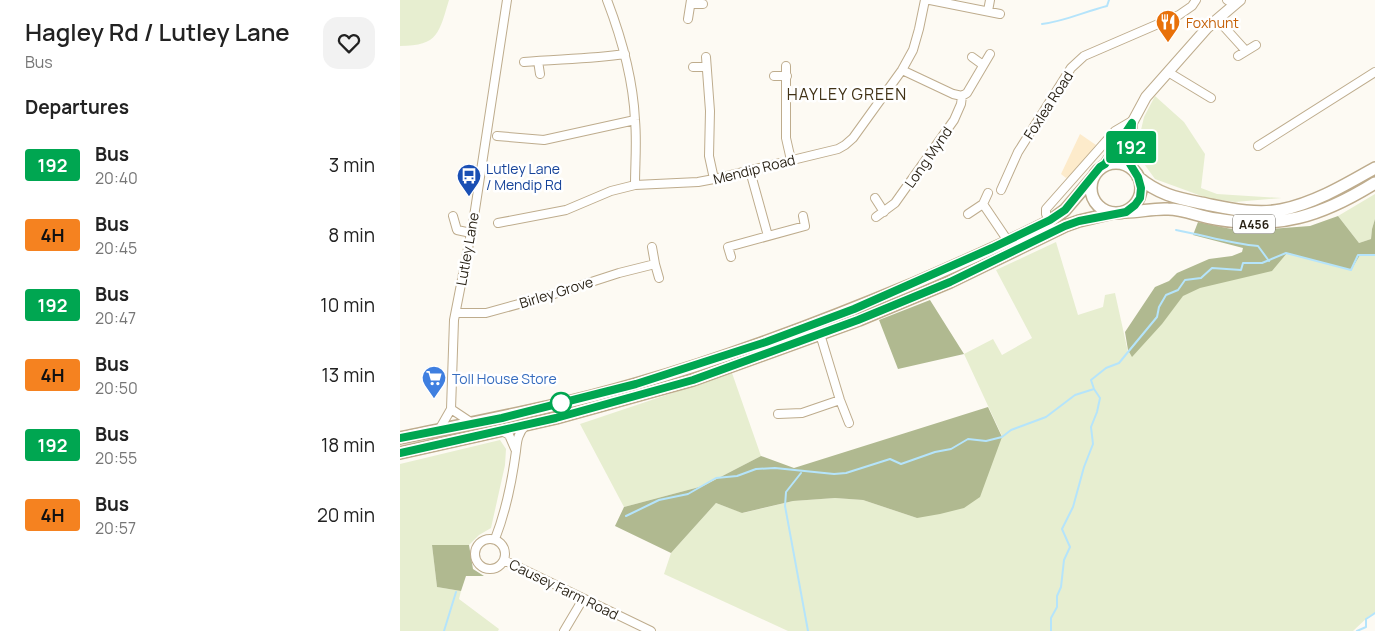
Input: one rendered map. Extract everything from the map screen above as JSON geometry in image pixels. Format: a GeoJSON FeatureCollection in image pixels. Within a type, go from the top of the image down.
{"type":"FeatureCollection","features":[{"type":"Feature","properties":{"kind":"highway","name":"A456"},"geometry":{"type":"LineString","coordinates":[[1105,164],[1116,162],[1124,164],[1148,185],[1162,193],[1234,210],[1260,211],[1280,210],[1315,200],[1375,168]]}},
{"type":"Feature","properties":{"kind":"highway"},"geometry":{"type":"LineString","coordinates":[[400,438],[636,384],[766,342],[854,309],[1008,241],[1050,220],[1065,210],[1100,167],[1105,164]]}},
{"type":"Feature","properties":{"kind":"highway"},"geometry":{"type":"LineString","coordinates":[[1126,212],[1140,198],[1141,188],[1136,174]]}},
{"type":"Feature","properties":{"kind":"highway"},"geometry":{"type":"LineString","coordinates":[[1094,176],[1092,190],[1095,202],[1104,209],[1114,213]]}},
{"type":"Feature","properties":{"kind":"highway","name":"A456"},"geometry":{"type":"LineString","coordinates":[[400,452],[526,425],[693,380],[858,320],[950,282],[1079,221],[1114,213],[1155,208],[1170,209],[1242,223],[1258,224],[1287,221],[1328,208],[1375,183]]}},
{"type":"Feature","properties":{"kind":"main road"},"geometry":{"type":"LineString","coordinates":[[1105,164],[1146,98],[1206,28],[1233,1]]}},
{"type":"Feature","properties":{"kind":"main road"},"geometry":{"type":"LineString","coordinates":[[1133,121],[1130,164],[1136,174]]}},
{"type":"Feature","properties":{"kind":"street","name":"Lutley Lane"},"geometry":{"type":"LineString","coordinates":[[439,430],[450,409],[456,313],[471,233],[507,0]]}},
{"type":"Feature","properties":{"kind":"street"},"geometry":{"type":"LineString","coordinates":[[607,0],[625,54],[633,94],[635,186]]}},
{"type":"Feature","properties":{"kind":"street","name":"Mendip Road"},"geometry":{"type":"LineString","coordinates":[[498,223],[566,210],[611,191],[635,186],[698,182],[714,179],[831,152],[846,145],[902,70],[916,44],[925,0]]}},
{"type":"Feature","properties":{"kind":"street"},"geometry":{"type":"LineString","coordinates":[[930,0],[1000,14]]}},
{"type":"Feature","properties":{"kind":"street"},"geometry":{"type":"LineString","coordinates":[[988,11],[990,0]]}},
{"type":"Feature","properties":{"kind":"street","name":"Foxlea Road"},"geometry":{"type":"LineString","coordinates":[[1001,190],[1018,152],[1071,68],[1084,56],[1179,16],[1192,6],[1196,0]]}},
{"type":"Feature","properties":{"kind":"street"},"geometry":{"type":"LineString","coordinates":[[688,19],[691,2],[703,4]]}},
{"type":"Feature","properties":{"kind":"street"},"geometry":{"type":"LineString","coordinates":[[1217,19],[1242,54],[1256,45]]}},
{"type":"Feature","properties":{"kind":"street"},"geometry":{"type":"LineString","coordinates":[[524,62],[566,58],[585,59],[625,54]]}},
{"type":"Feature","properties":{"kind":"street","name":"Long Mynd"},"geometry":{"type":"LineString","coordinates":[[876,217],[895,203],[935,148],[954,120],[961,104],[962,96],[967,93],[990,54]]}},
{"type":"Feature","properties":{"kind":"street"},"geometry":{"type":"LineString","coordinates":[[706,57],[710,111],[708,156],[714,179]]}},
{"type":"Feature","properties":{"kind":"street"},"geometry":{"type":"LineString","coordinates":[[972,57],[983,65]]}},
{"type":"Feature","properties":{"kind":"street"},"geometry":{"type":"LineString","coordinates":[[538,61],[540,74]]}},
{"type":"Feature","properties":{"kind":"street"},"geometry":{"type":"LineString","coordinates":[[786,66],[786,138],[791,160]]}},
{"type":"Feature","properties":{"kind":"street"},"geometry":{"type":"LineString","coordinates":[[693,67],[706,67]]}},
{"type":"Feature","properties":{"kind":"street"},"geometry":{"type":"LineString","coordinates":[[902,70],[953,94],[962,96]]}},
{"type":"Feature","properties":{"kind":"street"},"geometry":{"type":"LineString","coordinates":[[1168,72],[1211,98]]}},
{"type":"Feature","properties":{"kind":"street"},"geometry":{"type":"LineString","coordinates":[[1258,146],[1375,72]]}},
{"type":"Feature","properties":{"kind":"street"},"geometry":{"type":"LineString","coordinates":[[774,76],[787,76]]}},
{"type":"Feature","properties":{"kind":"street"},"geometry":{"type":"LineString","coordinates":[[497,136],[544,140],[635,120]]}},
{"type":"Feature","properties":{"kind":"street"},"geometry":{"type":"LineString","coordinates":[[1050,220],[1046,214],[1046,209],[1115,131],[1133,121]]}},
{"type":"Feature","properties":{"kind":"street"},"geometry":{"type":"LineString","coordinates":[[750,171],[768,236]]}},
{"type":"Feature","properties":{"kind":"street"},"geometry":{"type":"LineString","coordinates":[[968,214],[984,204],[988,194]]}},
{"type":"Feature","properties":{"kind":"street"},"geometry":{"type":"LineString","coordinates":[[875,198],[884,212]]}},
{"type":"Feature","properties":{"kind":"street"},"geometry":{"type":"LineString","coordinates":[[984,204],[1008,241]]}},
{"type":"Feature","properties":{"kind":"street"},"geometry":{"type":"LineString","coordinates":[[452,216],[457,230],[471,233]]}},
{"type":"Feature","properties":{"kind":"street"},"geometry":{"type":"LineString","coordinates":[[730,257],[728,247],[805,226],[803,216]]}},
{"type":"Feature","properties":{"kind":"street"},"geometry":{"type":"LineString","coordinates":[[652,247],[659,278]]}},
{"type":"Feature","properties":{"kind":"street","name":"Birley Grove"},"geometry":{"type":"LineString","coordinates":[[456,313],[486,312],[548,296],[619,273],[655,264]]}},
{"type":"Feature","properties":{"kind":"street"},"geometry":{"type":"LineString","coordinates":[[820,334],[849,423]]}},
{"type":"Feature","properties":{"kind":"street"},"geometry":{"type":"LineString","coordinates":[[778,414],[802,413],[840,400]]}},
{"type":"Feature","properties":{"kind":"street"},"geometry":{"type":"LineString","coordinates":[[450,409],[472,423]]}},
{"type":"Feature","properties":{"kind":"street"},"geometry":{"type":"LineString","coordinates":[[495,539],[502,521],[511,481],[518,436],[526,425]]}},
{"type":"Feature","properties":{"kind":"street"},"geometry":{"type":"LineString","coordinates":[[502,430],[509,435],[516,450]]}},
{"type":"Feature","properties":{"kind":"street"},"geometry":{"type":"LineString","coordinates":[[485,539],[499,540],[504,546],[506,556],[504,560],[496,568],[490,569],[482,566],[476,558],[476,547],[485,539]]}},
{"type":"Feature","properties":{"kind":"street","name":"Causey Farm Road"},"geometry":{"type":"LineString","coordinates":[[504,560],[652,631]]}},
{"type":"Feature","properties":{"kind":"street"},"geometry":{"type":"LineString","coordinates":[[564,631],[583,599]]}},
{"type":"Feature","properties":{"kind":"shaded area"},"geometry":{"type":"Polygon","coordinates":[[[1080,134],[1096,145],[1075,172],[1066,178],[1061,174],[1080,134]]]}},
{"type":"Feature","properties":{"kind":"green space"},"geometry":{"type":"Polygon","coordinates":[[[400,0],[449,0],[443,21],[430,40],[413,45],[400,46],[400,0]]]}},
{"type":"Feature","properties":{"kind":"green space"},"geometry":{"type":"Polygon","coordinates":[[[1155,96],[1184,122],[1205,154],[1201,188],[1217,194],[1282,198],[1235,202],[1207,198],[1155,179],[1142,161],[1138,143],[1144,117],[1155,96]]]}},
{"type":"Feature","properties":{"kind":"green space"},"geometry":{"type":"Polygon","coordinates":[[[1375,194],[1375,219],[1371,239],[1359,243],[1338,216],[1375,194]]]}},
{"type":"Feature","properties":{"kind":"green space"},"geometry":{"type":"Polygon","coordinates":[[[1338,216],[1359,243],[1371,239],[1375,219],[1375,255],[1360,255],[1351,270],[1287,253],[1272,271],[1200,288],[1183,296],[1162,324],[1132,357],[1128,350],[1125,332],[1155,287],[1169,281],[1177,273],[1209,259],[1232,256],[1242,252],[1243,248],[1193,235],[1198,222],[1241,231],[1310,226],[1338,216]]]}},
{"type":"Feature","properties":{"kind":"green space"},"geometry":{"type":"Polygon","coordinates":[[[1056,242],[1078,315],[1103,307],[1105,295],[1115,293],[1128,352],[1143,333],[1166,295],[1286,253],[1350,270],[1360,255],[1375,255],[1375,613],[1353,631],[788,631],[664,574],[671,553],[716,503],[743,513],[793,501],[835,498],[863,500],[917,518],[1002,436],[964,354],[993,339],[1002,355],[1032,338],[996,270],[1056,242]]]}},
{"type":"Feature","properties":{"kind":"green space"},"geometry":{"type":"Polygon","coordinates":[[[930,300],[964,354],[898,369],[879,320],[930,300]]]}},
{"type":"Feature","properties":{"kind":"green space"},"geometry":{"type":"Polygon","coordinates":[[[732,373],[761,456],[703,486],[624,507],[580,424],[732,373]]]}},
{"type":"Feature","properties":{"kind":"green space"},"geometry":{"type":"Polygon","coordinates":[[[988,407],[1002,437],[980,497],[964,508],[917,518],[863,500],[835,498],[793,501],[742,513],[716,503],[671,553],[615,526],[624,507],[703,486],[761,456],[794,468],[988,407]]]}},
{"type":"Feature","properties":{"kind":"green space"},"geometry":{"type":"Polygon","coordinates":[[[500,440],[506,449],[505,465],[491,528],[479,535],[469,545],[432,545],[437,587],[461,591],[459,599],[499,629],[498,631],[400,631],[400,464],[500,440]]]}},
{"type":"Feature","properties":{"kind":"green space"},"geometry":{"type":"Polygon","coordinates":[[[432,545],[469,545],[473,569],[484,576],[466,576],[461,591],[437,587],[432,545]]]}},
{"type":"Feature","properties":{"kind":"waterway"},"geometry":{"type":"LineString","coordinates":[[1042,24],[1059,21],[1107,6],[1109,0]]}},
{"type":"Feature","properties":{"kind":"waterway"},"geometry":{"type":"LineString","coordinates":[[1176,230],[1258,246],[1269,261]]}},
{"type":"Feature","properties":{"kind":"waterway"},"geometry":{"type":"LineString","coordinates":[[1051,631],[1051,618],[1057,607],[1057,596],[1061,587],[1064,560],[1070,547],[1062,529],[1073,507],[1084,467],[1093,444],[1091,427],[1100,398],[1091,380],[1106,368],[1119,363],[1157,317],[1159,307],[1166,295],[1178,290],[1185,280],[1201,278],[1212,268],[1241,270],[1243,263],[1262,263],[1286,253],[1351,270],[1358,255],[1375,255]]}},
{"type":"Feature","properties":{"kind":"waterway"},"geometry":{"type":"LineString","coordinates":[[626,516],[659,500],[688,494],[716,478],[737,476],[756,469],[775,468],[834,474],[846,473],[890,459],[901,464],[935,452],[951,449],[968,439],[986,441],[1002,437],[1011,430],[1046,417],[1075,395],[1094,389]]}},
{"type":"Feature","properties":{"kind":"waterway"},"geometry":{"type":"LineString","coordinates":[[801,473],[786,492],[785,506],[808,631]]}},
{"type":"Feature","properties":{"kind":"waterway"},"geometry":{"type":"LineString","coordinates":[[444,631],[456,592]]}},
{"type":"Feature","properties":{"kind":"waterway"},"geometry":{"type":"LineString","coordinates":[[1357,631],[1366,627],[1366,619],[1375,613]]}},
{"type":"Feature","properties":{"kind":"bus line","name":"192"},"geometry":{"type":"LineString","coordinates":[[400,438],[502,418],[636,384],[766,342],[854,309],[1025,234],[1065,210],[1100,167],[1105,164],[1132,123],[1130,164],[1138,177],[1141,188],[1140,198],[1126,212],[1079,221],[1065,226],[950,282],[858,320],[693,380],[556,418],[400,453]]}},
{"type":"Feature","properties":{"kind":"place","name":"Foxhunt"},"geometry":{"type":"Point","coordinates":[1168,43]}},
{"type":"Feature","properties":{"kind":"place","name":"Lutley Lane / Mendip Rd"},"geometry":{"type":"Point","coordinates":[469,197]}},
{"type":"Feature","properties":{"kind":"place","name":"Toll House Store"},"geometry":{"type":"Point","coordinates":[434,399]}},
{"type":"Feature","properties":{"kind":"district","name":"HAYLEY GREEN"},"geometry":{"type":"Point","coordinates":[847,94]}}]}
